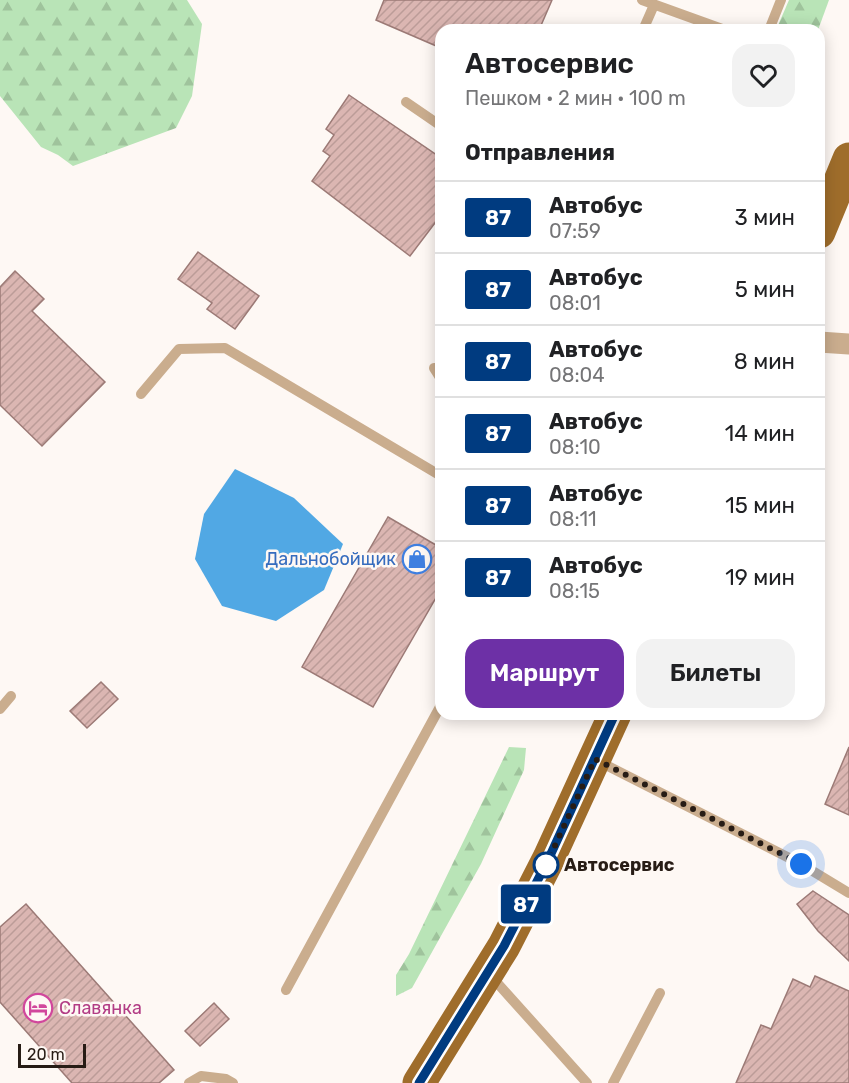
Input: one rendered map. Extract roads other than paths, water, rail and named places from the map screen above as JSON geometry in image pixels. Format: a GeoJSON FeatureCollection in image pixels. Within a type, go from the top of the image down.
{"type":"FeatureCollection","features":[{"type":"Feature","properties":{"kind":"main road"},"geometry":{"type":"LineString","coordinates":[[825,217],[849,159]]}},
{"type":"Feature","properties":{"kind":"main road"},"geometry":{"type":"LineString","coordinates":[[419,1083],[504,946],[549,858],[612,720]]}},
{"type":"Feature","properties":{"kind":"street"},"geometry":{"type":"LineString","coordinates":[[825,342],[849,344]]}},
{"type":"Feature","properties":{"kind":"lane"},"geometry":{"type":"LineString","coordinates":[[642,0],[708,24]]}},
{"type":"Feature","properties":{"kind":"lane"},"geometry":{"type":"LineString","coordinates":[[771,24],[781,0]]}},
{"type":"Feature","properties":{"kind":"lane"},"geometry":{"type":"LineString","coordinates":[[645,24],[654,5]]}},
{"type":"Feature","properties":{"kind":"lane"},"geometry":{"type":"LineString","coordinates":[[406,102],[435,122]]}},
{"type":"Feature","properties":{"kind":"lane"},"geometry":{"type":"LineString","coordinates":[[141,394],[178,349],[225,348],[435,473]]}},
{"type":"Feature","properties":{"kind":"lane"},"geometry":{"type":"LineString","coordinates":[[0,709],[10,696]]}},
{"type":"Feature","properties":{"kind":"lane"},"geometry":{"type":"LineString","coordinates":[[286,990],[435,716]]}},
{"type":"Feature","properties":{"kind":"lane"},"geometry":{"type":"LineString","coordinates":[[595,759],[801,864],[849,893]]}},
{"type":"Feature","properties":{"kind":"lane"},"geometry":{"type":"LineString","coordinates":[[488,974],[587,1083]]}},
{"type":"Feature","properties":{"kind":"lane"},"geometry":{"type":"LineString","coordinates":[[613,1083],[660,993]]}},
{"type":"Feature","properties":{"kind":"lane"},"geometry":{"type":"LineString","coordinates":[[189,1083],[201,1076],[226,1079],[233,1083]]}},
{"type":"Feature","properties":{"kind":"water"},"geometry":{"type":"Polygon","coordinates":[[[235,469],[294,498],[343,544],[324,590],[276,621],[222,606],[195,559],[204,514],[235,469]]]}},
{"type":"Feature","properties":{"kind":"place","name":"Дальнобойщик"},"geometry":{"type":"Point","coordinates":[417,559]}},
{"type":"Feature","properties":{"kind":"place","name":"Автосервис"},"geometry":{"type":"Point","coordinates":[546,865]}},
{"type":"Feature","properties":{"kind":"place","name":"Славянка"},"geometry":{"type":"Point","coordinates":[38,1008]}}]}
